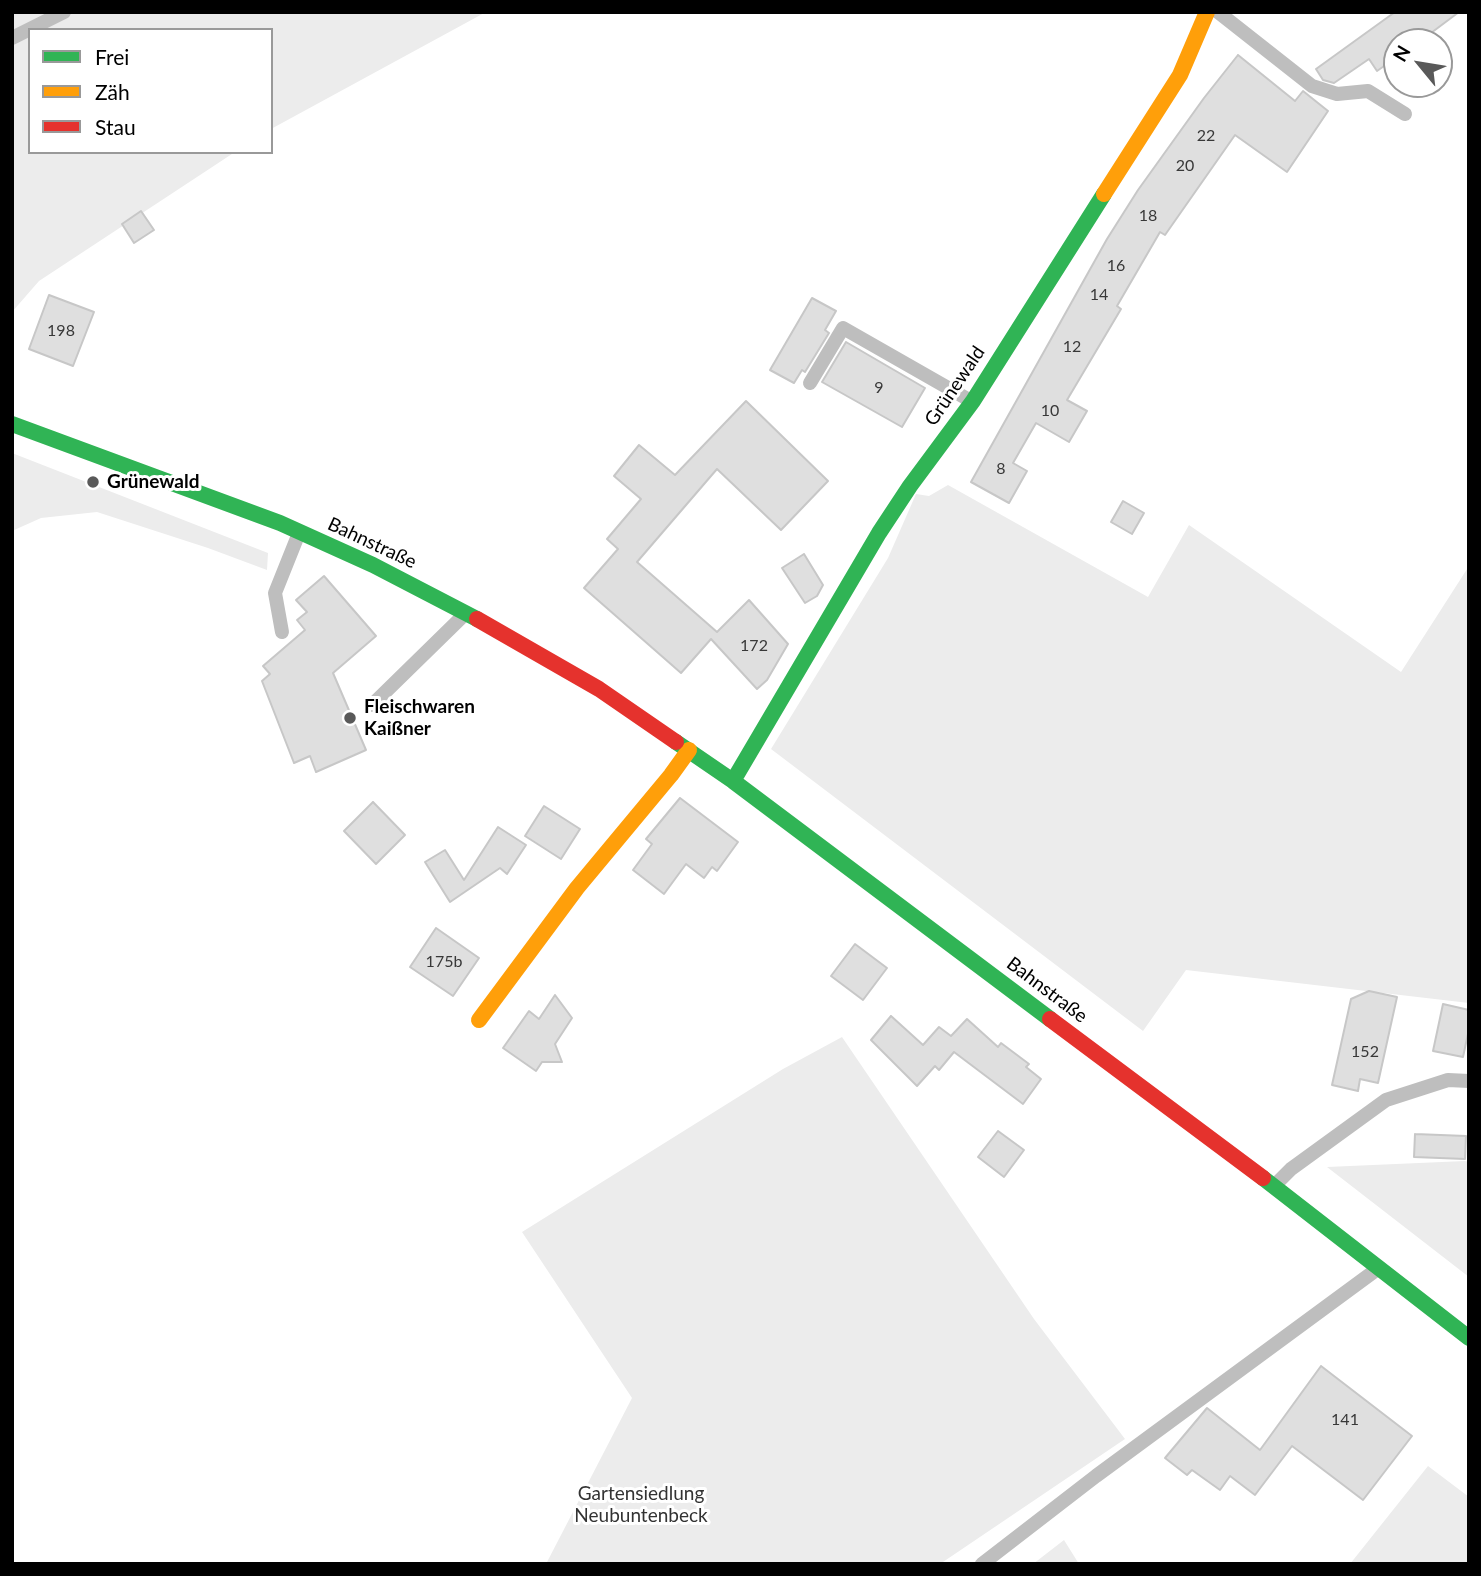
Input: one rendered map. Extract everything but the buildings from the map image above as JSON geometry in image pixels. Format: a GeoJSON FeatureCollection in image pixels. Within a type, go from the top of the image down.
{"type":"FeatureCollection","features":[{"type":"Feature","properties":{"kind":"main road","name":"Grünewald"},"geometry":{"type":"LineString","coordinates":[[733,781],[879,533],[973,401],[1180,75],[1206,12]]}},
{"type":"Feature","properties":{"kind":"main road","name":"Bahnstraße"},"geometry":{"type":"LineString","coordinates":[[12,424],[300,532],[373,565],[466,613],[588,682],[733,781],[1273,1187],[1469,1338]]}},
{"type":"Feature","properties":{"kind":"main road"},"geometry":{"type":"LineString","coordinates":[[479,1020],[577,888],[689,750]]}},
{"type":"Feature","properties":{"kind":"lane"},"geometry":{"type":"LineString","coordinates":[[31,28],[64,12]]}},
{"type":"Feature","properties":{"kind":"lane"},"geometry":{"type":"LineString","coordinates":[[1218,12],[1312,86],[1336,94],[1368,91],[1405,114]]}},
{"type":"Feature","properties":{"kind":"lane"},"geometry":{"type":"LineString","coordinates":[[12,37],[28,29]]}},
{"type":"Feature","properties":{"kind":"lane"},"geometry":{"type":"LineString","coordinates":[[810,383],[843,328],[973,401]]}},
{"type":"Feature","properties":{"kind":"lane"},"geometry":{"type":"LineString","coordinates":[[282,632],[275,593],[300,532]]}},
{"type":"Feature","properties":{"kind":"lane"},"geometry":{"type":"LineString","coordinates":[[372,705],[466,613]]}},
{"type":"Feature","properties":{"kind":"lane"},"geometry":{"type":"LineString","coordinates":[[1273,1187],[1291,1170],[1386,1100],[1448,1080],[1469,1081]]}},
{"type":"Feature","properties":{"kind":"lane"},"geometry":{"type":"LineString","coordinates":[[982,1564],[1096,1476],[1377,1269]]}},
{"type":"Feature","properties":{"kind":"green space"},"geometry":{"type":"Polygon","coordinates":[[[12,12],[486,12],[273,128],[273,28],[28,28],[28,154],[232,154],[39,281],[12,312],[12,12]]]}},
{"type":"Feature","properties":{"kind":"green space"},"geometry":{"type":"Polygon","coordinates":[[[12,453],[268,553],[267,570],[97,512],[41,518],[12,531],[12,453]]]}},
{"type":"Feature","properties":{"kind":"green space"},"geometry":{"type":"Polygon","coordinates":[[[948,485],[1148,597],[1189,525],[1401,672],[1469,566],[1469,1003],[1186,970],[1143,1031],[771,749],[888,558],[916,494],[929,496],[948,485]]]}},
{"type":"Feature","properties":{"kind":"green space","name":"Gartensiedlung Neubuntenbeck"},"geometry":{"type":"Polygon","coordinates":[[[842,1037],[1034,1319],[1125,1439],[940,1564],[546,1564],[632,1398],[522,1232],[783,1069],[842,1037]]]}},
{"type":"Feature","properties":{"kind":"green space"},"geometry":{"type":"Polygon","coordinates":[[[1469,1162],[1469,1277],[1327,1167],[1469,1162]]]}},
{"type":"Feature","properties":{"kind":"green space"},"geometry":{"type":"Polygon","coordinates":[[[1428,1466],[1469,1497],[1469,1564],[1350,1564],[1428,1466]]]}},
{"type":"Feature","properties":{"kind":"green space"},"geometry":{"type":"Polygon","coordinates":[[[1064,1540],[1079,1564],[1033,1564],[1064,1540]]]}},
{"type":"Feature","properties":{"kind":"traffic: fast"},"geometry":{"type":"LineString","coordinates":[[733,781],[879,533],[973,401],[1104,194]]}},
{"type":"Feature","properties":{"kind":"traffic: fast"},"geometry":{"type":"LineString","coordinates":[[12,424],[280,523],[373,565],[477,619]]}},
{"type":"Feature","properties":{"kind":"traffic: fast"},"geometry":{"type":"LineString","coordinates":[[676,742],[733,781],[1050,1019]]}},
{"type":"Feature","properties":{"kind":"traffic: fast"},"geometry":{"type":"LineString","coordinates":[[1263,1178],[1469,1338]]}},
{"type":"Feature","properties":{"kind":"traffic: slow"},"geometry":{"type":"LineString","coordinates":[[1104,194],[1180,75],[1207,12]]}},
{"type":"Feature","properties":{"kind":"traffic: slow"},"geometry":{"type":"LineString","coordinates":[[479,1020],[577,888],[689,750]]}},
{"type":"Feature","properties":{"kind":"traffic: jam"},"geometry":{"type":"LineString","coordinates":[[477,619],[599,689],[676,742]]}},
{"type":"Feature","properties":{"kind":"traffic: jam"},"geometry":{"type":"LineString","coordinates":[[1050,1019],[1263,1178]]}},
{"type":"Feature","properties":{"kind":"place","name":"Grünewald"},"geometry":{"type":"Point","coordinates":[93,482]}},
{"type":"Feature","properties":{"kind":"place","name":"Fleischwaren Kaißner"},"geometry":{"type":"Point","coordinates":[350,718]}}]}
